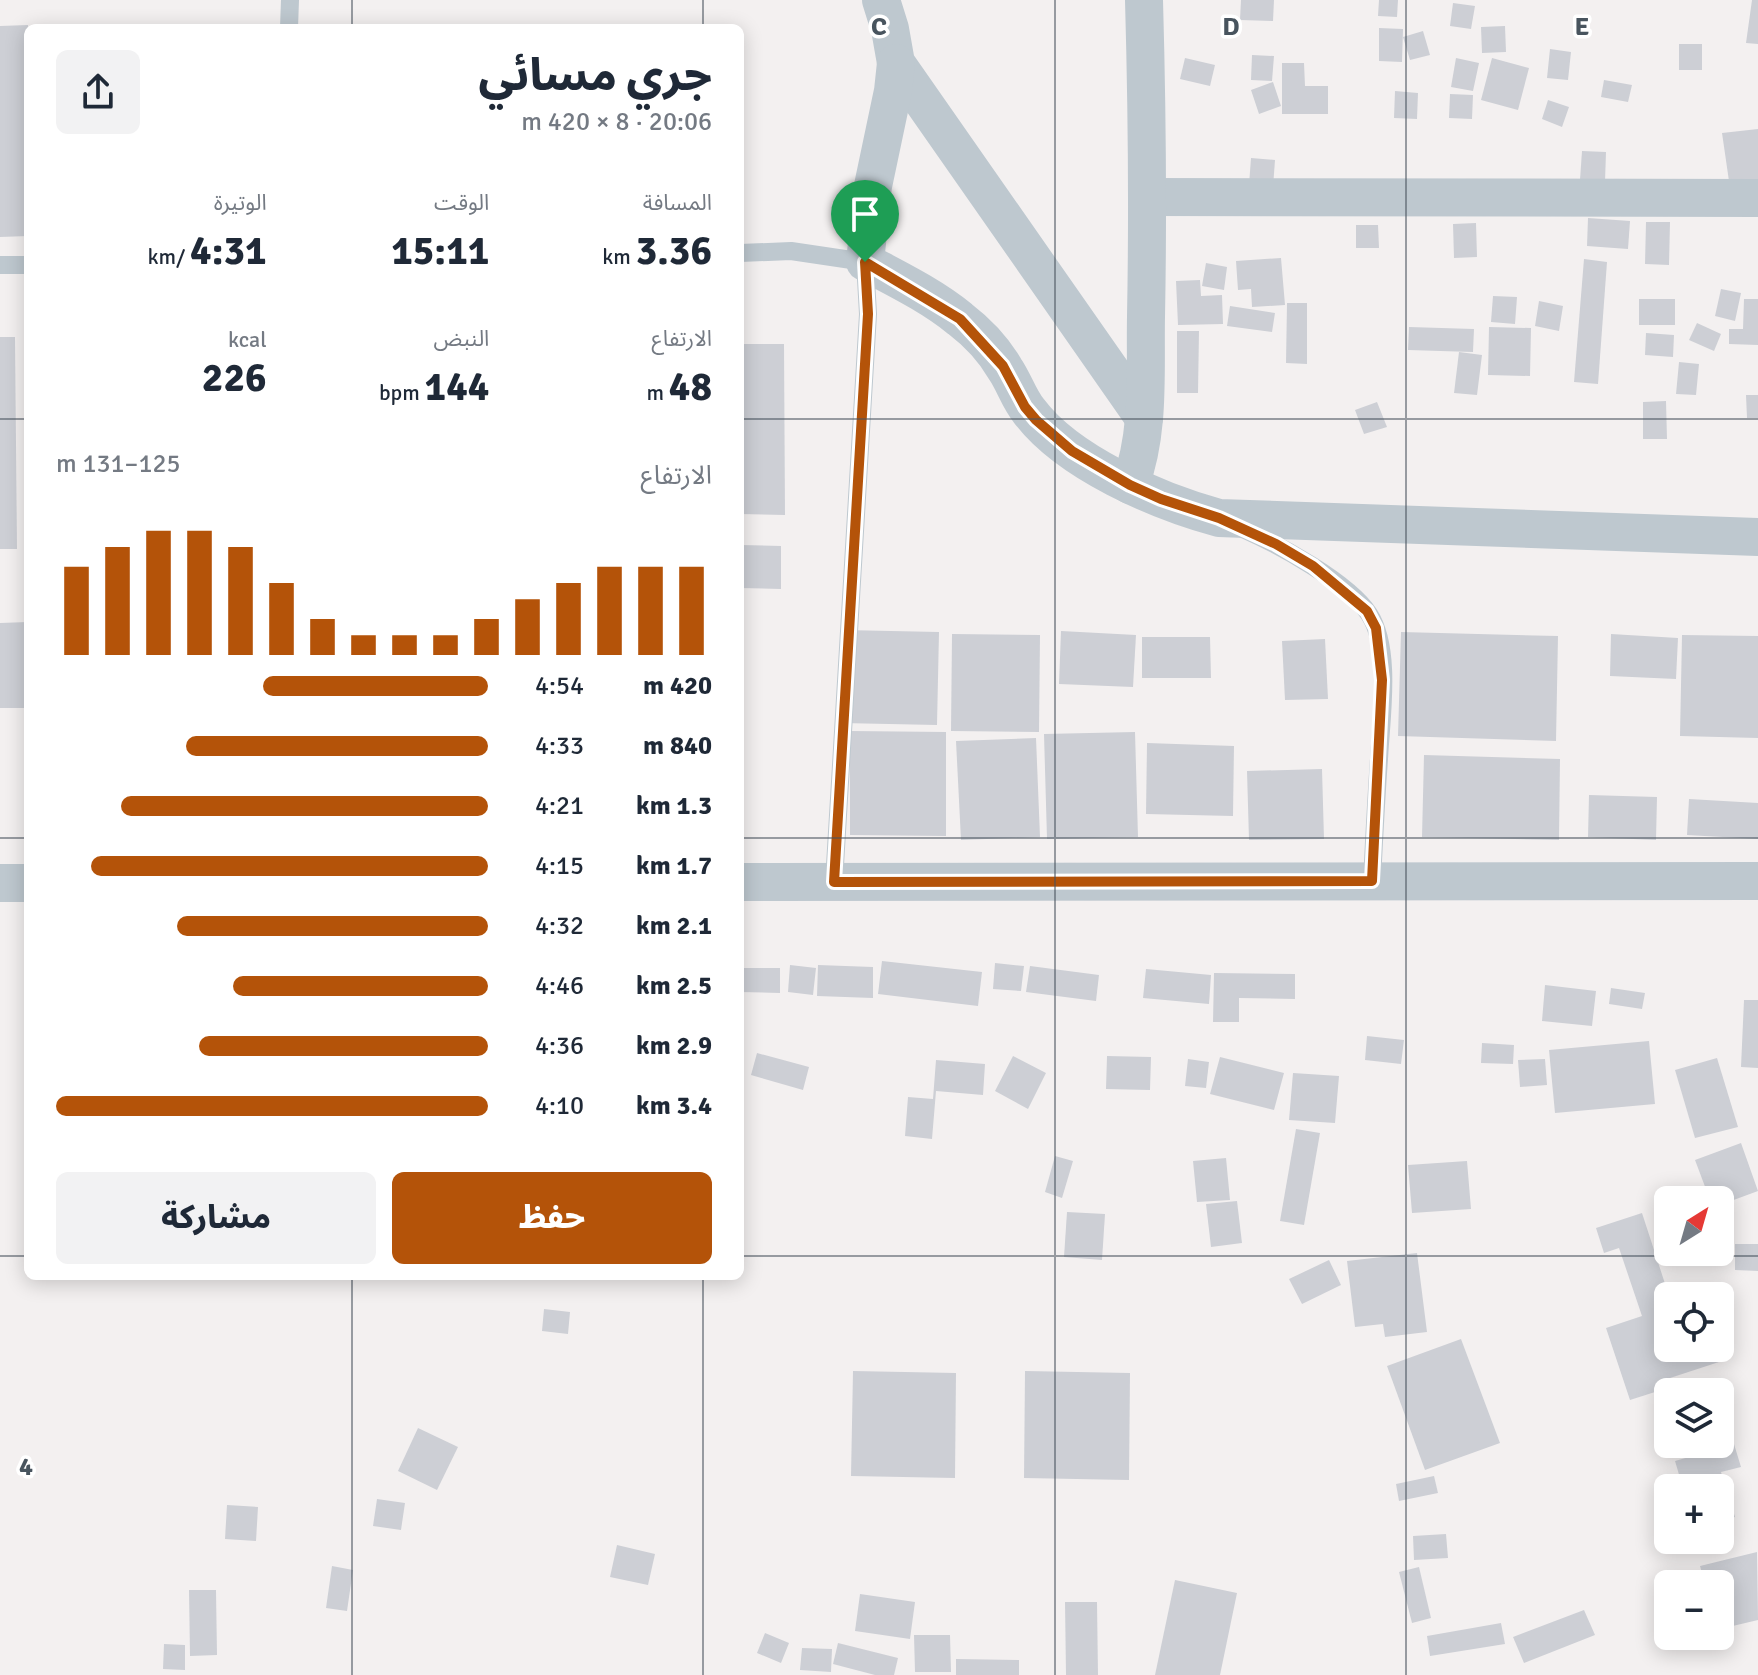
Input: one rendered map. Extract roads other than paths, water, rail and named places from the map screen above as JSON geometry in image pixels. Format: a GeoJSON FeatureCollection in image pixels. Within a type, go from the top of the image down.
{"type":"FeatureCollection","features":[{"type":"Feature","properties":{"kind":"street"},"geometry":{"type":"LineString","coordinates":[[881,0],[896,63],[873,186],[865,262],[960,319],[1003,366],[1025,407],[1072,451],[1130,485],[1219,518],[1758,537]]}},
{"type":"Feature","properties":{"kind":"street"},"geometry":{"type":"LineString","coordinates":[[1130,485],[1138,464],[1144,418],[1148,197],[1144,0]]}},
{"type":"Feature","properties":{"kind":"street"},"geometry":{"type":"LineString","coordinates":[[896,63],[1144,418]]}},
{"type":"Feature","properties":{"kind":"street"},"geometry":{"type":"LineString","coordinates":[[1148,197],[1758,198]]}},
{"type":"Feature","properties":{"kind":"street"},"geometry":{"type":"LineString","coordinates":[[744,882],[1758,881]]}},
{"type":"Feature","properties":{"kind":"street"},"geometry":{"type":"LineString","coordinates":[[0,883],[24,883]]}},
{"type":"Feature","properties":{"kind":"lane"},"geometry":{"type":"LineString","coordinates":[[289,24],[290,0]]}},
{"type":"Feature","properties":{"kind":"lane"},"geometry":{"type":"LineString","coordinates":[[744,253],[791,251],[865,262],[868,314],[834,882]]}},
{"type":"Feature","properties":{"kind":"lane"},"geometry":{"type":"LineString","coordinates":[[0,265],[24,265]]}},
{"type":"Feature","properties":{"kind":"lane"},"geometry":{"type":"LineString","coordinates":[[1219,518],[1276,544],[1313,566],[1367,611],[1376,628],[1382,680],[1372,881]]}}]}
